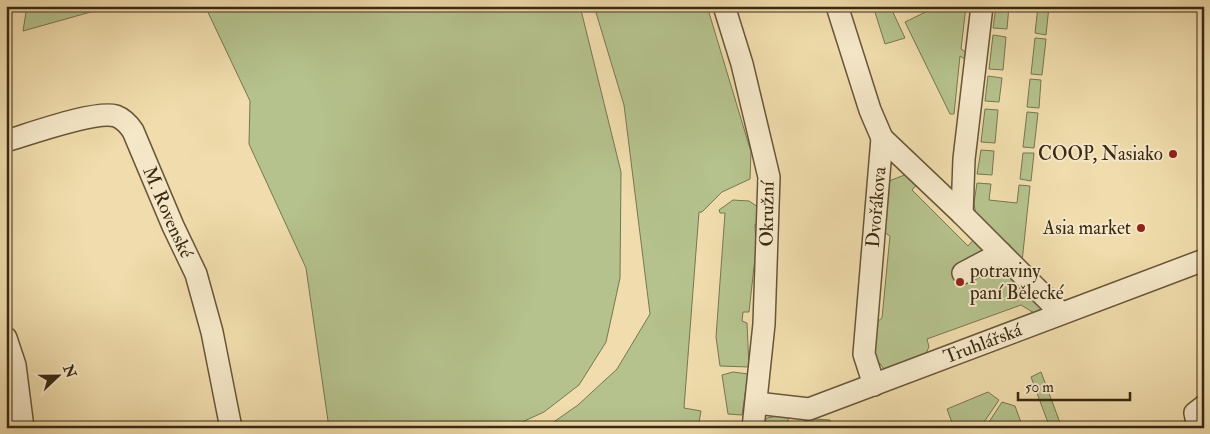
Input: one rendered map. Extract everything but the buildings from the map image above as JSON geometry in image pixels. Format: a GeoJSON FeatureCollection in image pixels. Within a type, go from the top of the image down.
{"type":"FeatureCollection","features":[{"type":"Feature","properties":{"kind":"street","name":"Okružní"},"geometry":{"type":"LineString","coordinates":[[724,6],[742,64],[769,177],[764,324],[753,428]]}},
{"type":"Feature","properties":{"kind":"street"},"geometry":{"type":"LineString","coordinates":[[837,6],[870,110],[882,138]]}},
{"type":"Feature","properties":{"kind":"street"},"geometry":{"type":"LineString","coordinates":[[962,214],[964,159],[982,6]]}},
{"type":"Feature","properties":{"kind":"street","name":"M. Rovenské"},"geometry":{"type":"LineString","coordinates":[[6,141],[99,115],[118,116],[127,122],[134,131],[173,226],[196,274],[212,332],[231,428]]}},
{"type":"Feature","properties":{"kind":"street","name":"Dvořákova"},"geometry":{"type":"LineString","coordinates":[[882,138],[962,214],[1061,313]]}},
{"type":"Feature","properties":{"kind":"street","name":"Dvořákova"},"geometry":{"type":"LineString","coordinates":[[874,385],[864,354],[882,138]]}},
{"type":"Feature","properties":{"kind":"street"},"geometry":{"type":"LineString","coordinates":[[878,180],[910,166]]}},
{"type":"Feature","properties":{"kind":"street"},"geometry":{"type":"LineString","coordinates":[[963,273],[1001,253]]}},
{"type":"Feature","properties":{"kind":"street","name":"Truhlářská"},"geometry":{"type":"LineString","coordinates":[[757,403],[809,409],[1204,260]]}},
{"type":"Feature","properties":{"kind":"street"},"geometry":{"type":"LineString","coordinates":[[6,338],[15,365],[23,428]]}},
{"type":"Feature","properties":{"kind":"street"},"geometry":{"type":"LineString","coordinates":[[1198,428],[1195,413],[1204,406]]}},
{"type":"Feature","properties":{"kind":"green space"},"geometry":{"type":"Polygon","coordinates":[[[27,6],[112,6],[23,31],[27,6]]]}},
{"type":"Feature","properties":{"kind":"green space"},"geometry":{"type":"Polygon","coordinates":[[[205,6],[580,6],[621,172],[620,278],[606,342],[579,385],[544,412],[509,428],[329,428],[306,268],[249,144],[250,101],[205,6]]]}},
{"type":"Feature","properties":{"kind":"green space"},"geometry":{"type":"Polygon","coordinates":[[[594,6],[707,6],[751,152],[750,179],[722,192],[702,212],[699,212],[684,408],[701,411],[698,428],[545,428],[578,405],[617,369],[650,314],[624,105],[594,6]]]}},
{"type":"Feature","properties":{"kind":"green space"},"geometry":{"type":"Polygon","coordinates":[[[890,6],[905,38],[885,44],[874,9],[890,6]]]}},
{"type":"Feature","properties":{"kind":"green space"},"geometry":{"type":"Polygon","coordinates":[[[938,6],[966,6],[961,49],[973,57],[972,64],[960,56],[954,114],[950,114],[905,22],[938,6]]]}},
{"type":"Feature","properties":{"kind":"green space"},"geometry":{"type":"Polygon","coordinates":[[[996,6],[1009,6],[1007,29],[993,28],[996,6]]]}},
{"type":"Feature","properties":{"kind":"green space"},"geometry":{"type":"Polygon","coordinates":[[[1038,6],[1049,6],[1046,35],[1035,33],[1038,6]]]}},
{"type":"Feature","properties":{"kind":"green space"},"geometry":{"type":"Polygon","coordinates":[[[993,35],[1006,37],[1003,70],[989,69],[993,35]]]}},
{"type":"Feature","properties":{"kind":"green space"},"geometry":{"type":"Polygon","coordinates":[[[1035,38],[1046,39],[1042,75],[1031,74],[1035,38]]]}},
{"type":"Feature","properties":{"kind":"green space"},"geometry":{"type":"Polygon","coordinates":[[[988,76],[1002,78],[999,102],[985,101],[988,76]]]}},
{"type":"Feature","properties":{"kind":"green space"},"geometry":{"type":"Polygon","coordinates":[[[1030,79],[1041,80],[1039,108],[1027,107],[1030,79]]]}},
{"type":"Feature","properties":{"kind":"green space"},"geometry":{"type":"Polygon","coordinates":[[[985,109],[998,110],[995,143],[981,142],[985,109]]]}},
{"type":"Feature","properties":{"kind":"green space"},"geometry":{"type":"Polygon","coordinates":[[[1027,112],[1038,113],[1034,148],[1023,147],[1027,112]]]}},
{"type":"Feature","properties":{"kind":"green space"},"geometry":{"type":"Polygon","coordinates":[[[981,150],[994,151],[992,175],[977,174],[981,150]]]}},
{"type":"Feature","properties":{"kind":"green space"},"geometry":{"type":"Polygon","coordinates":[[[1023,153],[1034,153],[1031,181],[1020,179],[1023,153]]]}},
{"type":"Feature","properties":{"kind":"green space"},"geometry":{"type":"Polygon","coordinates":[[[907,174],[920,181],[912,190],[968,246],[976,237],[1042,306],[1042,309],[1034,313],[1021,305],[927,339],[929,347],[925,355],[884,369],[874,356],[869,328],[882,318],[890,236],[881,230],[889,181],[907,174]]]}},
{"type":"Feature","properties":{"kind":"green space"},"geometry":{"type":"Polygon","coordinates":[[[977,183],[991,184],[989,200],[1017,203],[1019,185],[1030,186],[1022,262],[976,216],[974,203],[977,183]]]}},
{"type":"Feature","properties":{"kind":"green space"},"geometry":{"type":"Polygon","coordinates":[[[733,200],[749,201],[758,207],[759,225],[755,224],[756,249],[749,312],[743,312],[742,321],[747,323],[749,367],[720,366],[716,337],[725,213],[720,213],[719,210],[733,200]]]}},
{"type":"Feature","properties":{"kind":"green space"},"geometry":{"type":"Polygon","coordinates":[[[733,372],[748,374],[742,415],[728,414],[722,375],[733,372]]]}},
{"type":"Feature","properties":{"kind":"green space"},"geometry":{"type":"Polygon","coordinates":[[[1041,372],[1062,428],[1050,428],[1031,377],[1041,372]]]}},
{"type":"Feature","properties":{"kind":"green space"},"geometry":{"type":"Polygon","coordinates":[[[988,392],[999,400],[980,428],[954,428],[947,409],[988,392]]]}},
{"type":"Feature","properties":{"kind":"green space"},"geometry":{"type":"Polygon","coordinates":[[[1002,402],[1015,406],[1023,428],[985,428],[1002,402]]]}},
{"type":"Feature","properties":{"kind":"green space"},"geometry":{"type":"Polygon","coordinates":[[[789,414],[787,428],[760,428],[767,418],[789,414]]]}},
{"type":"Feature","properties":{"kind":"green space"},"geometry":{"type":"Polygon","coordinates":[[[814,419],[830,420],[832,426],[836,425],[837,428],[796,428],[804,422],[814,419]]]}},
{"type":"Feature","properties":{"kind":"place","name":"COOP, Nasiako"},"geometry":{"type":"Point","coordinates":[1173,154]}},
{"type":"Feature","properties":{"kind":"place","name":"Asia market"},"geometry":{"type":"Point","coordinates":[1141,228]}},
{"type":"Feature","properties":{"kind":"place","name":"potraviny paní Bělecké"},"geometry":{"type":"Point","coordinates":[960,282]}}]}
